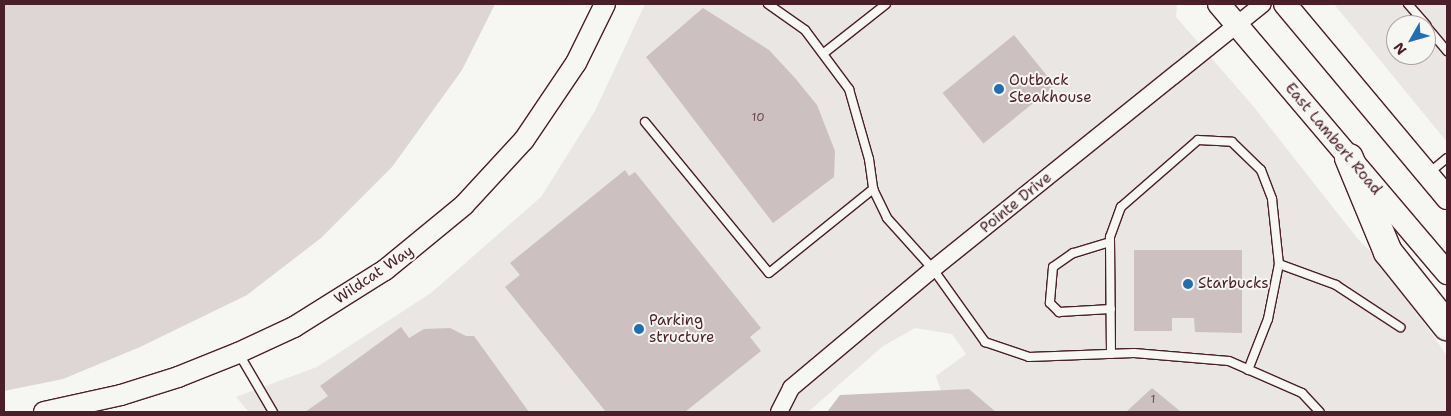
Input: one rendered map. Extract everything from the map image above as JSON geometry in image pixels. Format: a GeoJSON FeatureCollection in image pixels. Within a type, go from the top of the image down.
{"type":"FeatureCollection","features":[{"type":"Feature","properties":{"kind":"highway"},"geometry":{"type":"LineString","coordinates":[[1349,158],[1388,252],[1447,326]]}},
{"type":"Feature","properties":{"kind":"main road","name":"East Lambert Road"},"geometry":{"type":"LineString","coordinates":[[1219,4],[1447,273]]}},
{"type":"Feature","properties":{"kind":"main road"},"geometry":{"type":"LineString","coordinates":[[1285,4],[1447,198]]}},
{"type":"Feature","properties":{"kind":"street","name":"Wildcat Way"},"geometry":{"type":"LineString","coordinates":[[44,412],[150,386],[238,353],[294,327],[385,270],[464,205],[524,140],[576,63],[605,4]]}},
{"type":"Feature","properties":{"kind":"street","name":"Pointe Drive"},"geometry":{"type":"LineString","coordinates":[[780,412],[791,388],[933,269],[1263,4]]}},
{"type":"Feature","properties":{"kind":"lane"},"geometry":{"type":"LineString","coordinates":[[768,4],[805,30],[849,89],[869,159],[873,189],[887,218],[933,269],[985,342],[1029,357],[1111,354],[1229,361],[1302,393],[1320,412]]}},
{"type":"Feature","properties":{"kind":"lane"},"geometry":{"type":"LineString","coordinates":[[824,54],[886,4]]}},
{"type":"Feature","properties":{"kind":"lane"},"geometry":{"type":"LineString","coordinates":[[1408,4],[1417,15]]}},
{"type":"Feature","properties":{"kind":"lane"},"geometry":{"type":"LineString","coordinates":[[1436,37],[1447,51]]}},
{"type":"Feature","properties":{"kind":"lane"},"geometry":{"type":"LineString","coordinates":[[645,122],[769,273],[873,189]]}},
{"type":"Feature","properties":{"kind":"lane"},"geometry":{"type":"LineString","coordinates":[[1111,354],[1110,242],[1121,207],[1198,140],[1215,139],[1232,142],[1262,170],[1272,199],[1279,264],[1268,319],[1248,370]]}},
{"type":"Feature","properties":{"kind":"lane"},"geometry":{"type":"LineString","coordinates":[[1428,175],[1447,158]]}},
{"type":"Feature","properties":{"kind":"lane"},"geometry":{"type":"LineString","coordinates":[[1110,242],[1073,253],[1053,267],[1050,303],[1059,312],[1110,309]]}},
{"type":"Feature","properties":{"kind":"lane"},"geometry":{"type":"LineString","coordinates":[[1279,264],[1336,285],[1400,326]]}},
{"type":"Feature","properties":{"kind":"lane"},"geometry":{"type":"LineString","coordinates":[[238,353],[273,412]]}},
{"type":"Feature","properties":{"kind":"shaded area"},"geometry":{"type":"Polygon","coordinates":[[[4,4],[495,4],[462,70],[392,167],[321,238],[247,295],[140,347],[63,379],[4,391],[4,4]]]}},
{"type":"Feature","properties":{"kind":"shaded area"},"geometry":{"type":"Polygon","coordinates":[[[645,4],[1177,4],[1176,17],[1253,106],[1357,238],[1386,267],[1447,356],[1447,412],[996,412],[969,389],[941,391],[936,376],[966,354],[952,334],[915,328],[883,346],[808,412],[249,412],[236,397],[317,367],[431,293],[541,197],[595,111],[645,4]]]}},
{"type":"Feature","properties":{"kind":"shaded area"},"geometry":{"type":"Polygon","coordinates":[[[1334,4],[1447,4],[1447,142],[1334,4]]]}},
{"type":"Feature","properties":{"kind":"building"},"geometry":{"type":"Polygon","coordinates":[[[703,8],[769,50],[795,78],[817,105],[835,151],[834,177],[773,223],[646,57],[703,8]]]}},
{"type":"Feature","properties":{"kind":"building","name":"Outback Steakhouse"},"geometry":{"type":"Polygon","coordinates":[[[1014,35],[1055,86],[983,143],[943,93],[1014,35]]]}},
{"type":"Feature","properties":{"kind":"building"},"geometry":{"type":"Polygon","coordinates":[[[625,170],[629,176],[635,172],[761,328],[750,337],[761,351],[685,412],[606,412],[505,287],[520,275],[510,263],[625,170]]]}},
{"type":"Feature","properties":{"kind":"building","name":"Starbucks"},"geometry":{"type":"Polygon","coordinates":[[[1134,250],[1242,250],[1242,333],[1195,332],[1194,318],[1172,318],[1172,331],[1134,331],[1134,250]]]}},
{"type":"Feature","properties":{"kind":"building"},"geometry":{"type":"Polygon","coordinates":[[[401,327],[409,338],[424,329],[450,328],[466,336],[474,336],[529,412],[305,412],[328,396],[320,386],[401,327]]]}},
{"type":"Feature","properties":{"kind":"building"},"geometry":{"type":"Polygon","coordinates":[[[1152,388],[1181,412],[1126,412],[1152,388]]]}},
{"type":"Feature","properties":{"kind":"building"},"geometry":{"type":"Polygon","coordinates":[[[969,389],[996,412],[827,412],[840,395],[969,389]]]}},
{"type":"Feature","properties":{"kind":"place","name":"Outback Steakhouse"},"geometry":{"type":"Point","coordinates":[999,89]}},
{"type":"Feature","properties":{"kind":"place","name":"Starbucks"},"geometry":{"type":"Point","coordinates":[1188,284]}},
{"type":"Feature","properties":{"kind":"place","name":"Parking structure"},"geometry":{"type":"Point","coordinates":[639,329]}}]}
